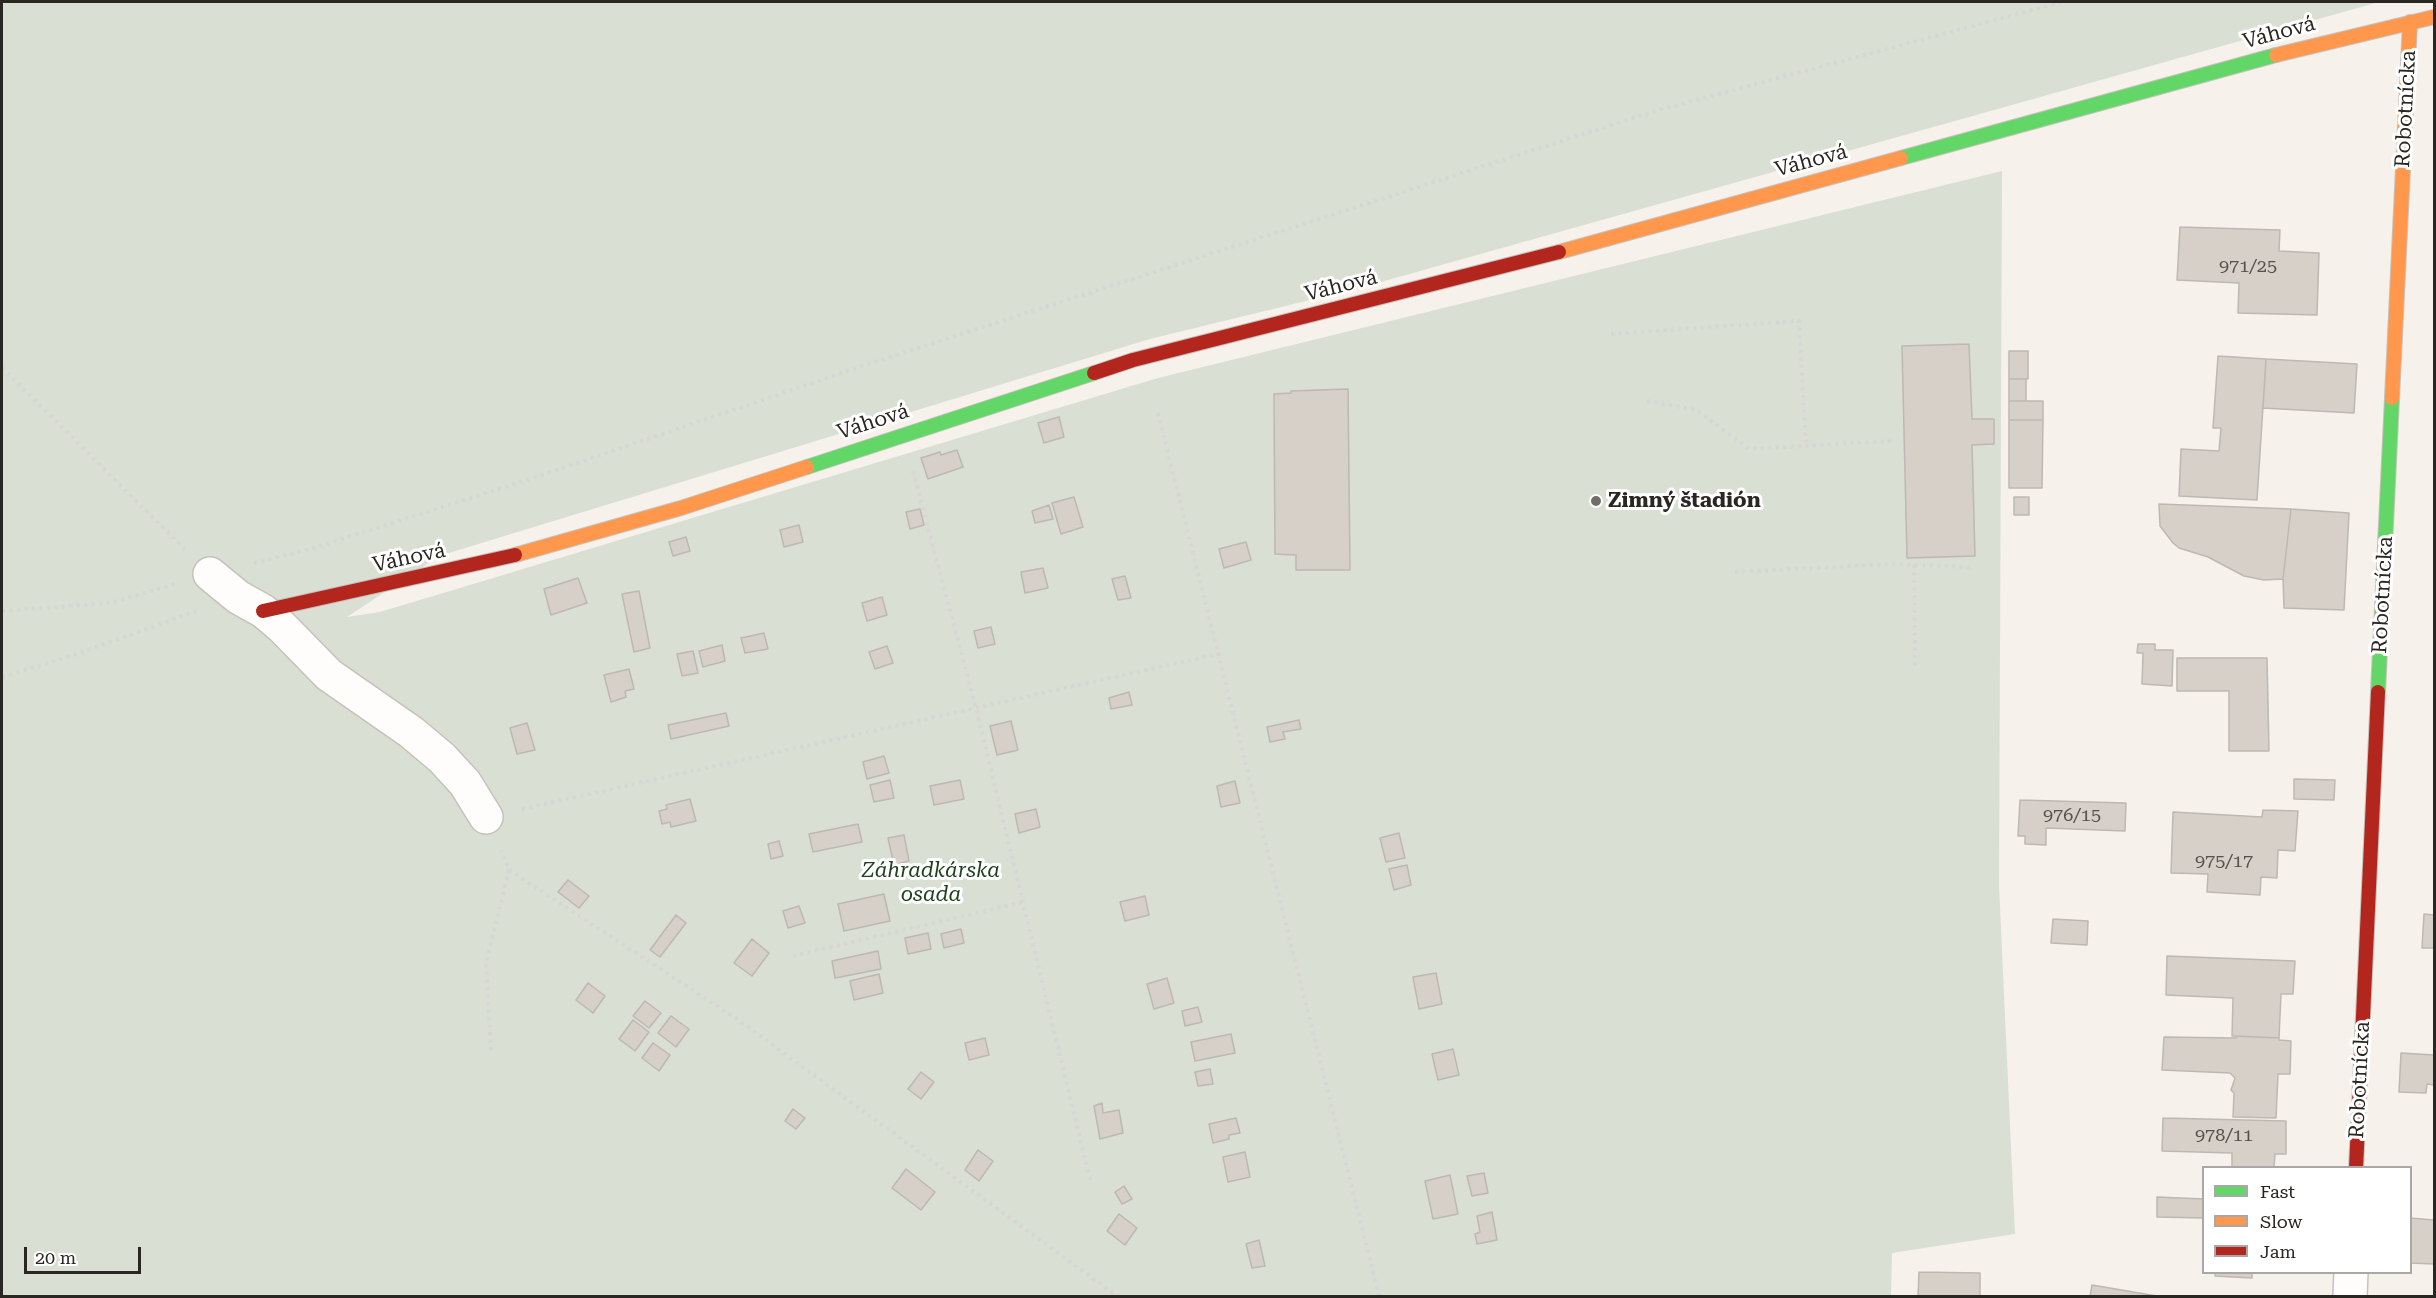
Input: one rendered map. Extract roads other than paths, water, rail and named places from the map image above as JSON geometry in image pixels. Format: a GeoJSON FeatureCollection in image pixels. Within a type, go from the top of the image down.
{"type":"FeatureCollection","features":[{"type":"Feature","properties":{"kind":"street","name":"Váhová"},"geometry":{"type":"LineString","coordinates":[[251,604],[453,570],[556,545],[681,508],[1133,360],[1474,274],[2328,41],[2434,17]]}},
{"type":"Feature","properties":{"kind":"street","name":"Robotnícka"},"geometry":{"type":"LineString","coordinates":[[2356,1166],[2410,22]]}},
{"type":"Feature","properties":{"kind":"street"},"geometry":{"type":"LineString","coordinates":[[210,574],[251,604],[329,675],[411,732],[442,758],[465,783],[486,817]]}},
{"type":"Feature","properties":{"kind":"street"},"geometry":{"type":"LineString","coordinates":[[2350,1296],[2351,1274]]}},
{"type":"Feature","properties":{"kind":"place","name":"Zimný štadión"},"geometry":{"type":"Point","coordinates":[1596,501]}},
{"type":"Feature","properties":{"kind":"park label","name":"Záhradkárska osada"},"geometry":{"type":"Point","coordinates":[931,883]}}]}
